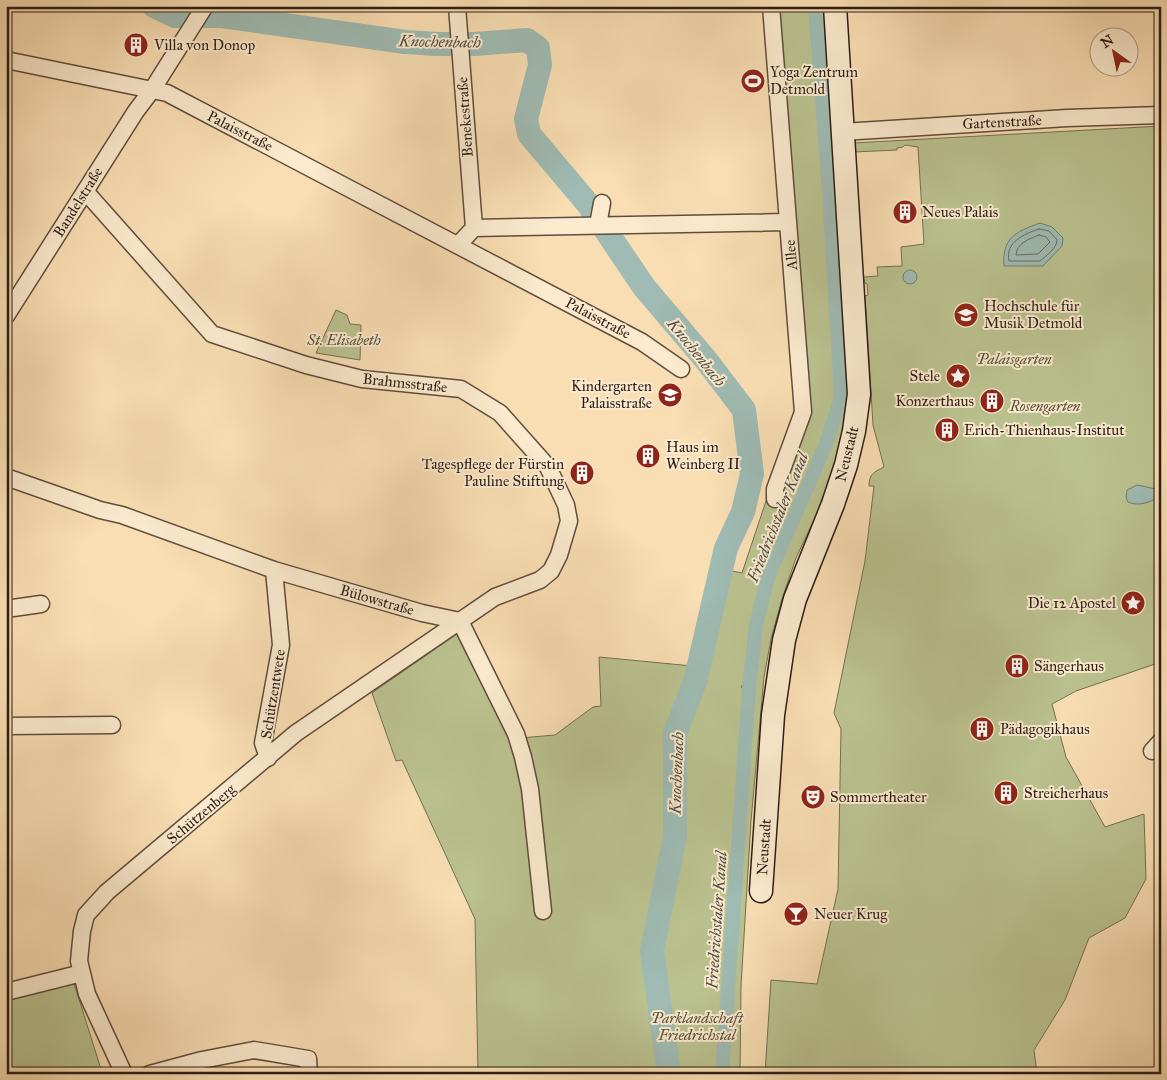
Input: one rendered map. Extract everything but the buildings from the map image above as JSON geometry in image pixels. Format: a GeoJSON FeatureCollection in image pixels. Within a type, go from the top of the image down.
{"type":"FeatureCollection","features":[{"type":"Feature","properties":{"kind":"main road","name":"Neustadt"},"geometry":{"type":"LineString","coordinates":[[761,891],[773,715],[784,640],[795,599],[833,504],[846,465],[856,419],[858,394],[857,360],[834,6]]}},
{"type":"Feature","properties":{"kind":"street","name":"Bandelstraße"},"geometry":{"type":"LineString","coordinates":[[6,316],[136,110],[152,90],[205,6]]}},
{"type":"Feature","properties":{"kind":"street","name":"Allee"},"geometry":{"type":"LineString","coordinates":[[772,6],[803,412],[775,489],[775,499]]}},
{"type":"Feature","properties":{"kind":"street","name":"Benekestraße"},"geometry":{"type":"LineString","coordinates":[[458,14],[474,228]]}},
{"type":"Feature","properties":{"kind":"street","name":"Palaisstraße"},"geometry":{"type":"LineString","coordinates":[[6,60],[167,93],[642,342],[681,369]]}},
{"type":"Feature","properties":{"kind":"street","name":"Gartenstraße"},"geometry":{"type":"LineString","coordinates":[[842,132],[1161,115]]}},
{"type":"Feature","properties":{"kind":"street","name":"Brahmsstraße"},"geometry":{"type":"LineString","coordinates":[[86,191],[212,334],[306,365],[362,380],[461,389],[500,413],[548,467],[566,505],[569,520],[559,555],[551,571],[540,580],[495,596],[460,622]]}},
{"type":"Feature","properties":{"kind":"street"},"geometry":{"type":"LineString","coordinates":[[597,225],[602,203]]}},
{"type":"Feature","properties":{"kind":"street"},"geometry":{"type":"LineString","coordinates":[[458,245],[474,228],[788,222]]}},
{"type":"Feature","properties":{"kind":"street","name":"Bülowstraße"},"geometry":{"type":"LineString","coordinates":[[6,477],[100,510],[122,515],[274,570],[422,613],[460,622]]}},
{"type":"Feature","properties":{"kind":"street","name":"Schützentwete"},"geometry":{"type":"LineString","coordinates":[[268,758],[264,743],[281,645],[274,570]]}},
{"type":"Feature","properties":{"kind":"street"},"geometry":{"type":"LineString","coordinates":[[6,609],[41,604]]}},
{"type":"Feature","properties":{"kind":"street"},"geometry":{"type":"LineString","coordinates":[[460,622],[516,734],[523,757],[530,789],[544,911]]}},
{"type":"Feature","properties":{"kind":"street","name":"Schützenberg"},"geometry":{"type":"LineString","coordinates":[[124,1074],[87,994],[79,961],[82,931],[86,915],[97,902],[296,733],[460,622]]}},
{"type":"Feature","properties":{"kind":"street"},"geometry":{"type":"LineString","coordinates":[[6,726],[112,724]]}},
{"type":"Feature","properties":{"kind":"street"},"geometry":{"type":"LineString","coordinates":[[6,992],[82,973]]}},
{"type":"Feature","properties":{"kind":"street"},"geometry":{"type":"LineString","coordinates":[[150,1074],[202,1060],[254,1050],[308,1059],[309,1074]]}},
{"type":"Feature","properties":{"kind":"green space","name":"Parklandschaft Friedrichstal"},"geometry":{"type":"Polygon","coordinates":[[[776,6],[824,6],[848,381],[842,441],[828,490],[796,558],[782,599],[771,639],[764,677],[751,821],[741,986],[740,1074],[478,1074],[475,919],[402,760],[396,761],[372,693],[461,631],[520,738],[555,735],[593,707],[601,706],[599,657],[692,666],[693,650],[714,567],[742,573],[770,489],[801,412],[776,6]]]}},
{"type":"Feature","properties":{"kind":"green space","name":"Palaisgarten"},"geometry":{"type":"Polygon","coordinates":[[[1161,126],[1161,662],[1076,691],[1052,704],[1066,757],[1105,827],[1144,814],[1146,879],[1125,918],[1089,938],[1065,1000],[1034,1050],[1037,1074],[765,1074],[771,980],[817,984],[838,889],[841,729],[834,713],[865,561],[874,486],[869,486],[869,482],[877,470],[884,467],[873,425],[865,296],[868,295],[867,284],[863,277],[878,276],[877,267],[902,266],[901,247],[924,244],[918,147],[905,145],[897,148],[897,150],[854,152],[853,143],[1161,126]]]}},
{"type":"Feature","properties":{"kind":"green space","name":"St. Elisabeth"},"geometry":{"type":"Polygon","coordinates":[[[336,310],[347,315],[350,324],[361,325],[360,360],[316,353],[336,310]]]}},
{"type":"Feature","properties":{"kind":"green space"},"geometry":{"type":"Polygon","coordinates":[[[73,980],[100,1066],[106,1074],[6,1074],[6,996],[73,980]]]}},
{"type":"Feature","properties":{"kind":"water"},"geometry":{"type":"Polygon","coordinates":[[[1040,223],[1052,227],[1063,238],[1062,246],[1043,266],[1004,266],[1005,249],[1012,237],[1040,223]]]}},
{"type":"Feature","properties":{"kind":"water"},"geometry":{"type":"Polygon","coordinates":[[[907,270],[913,270],[917,277],[913,284],[907,284],[903,280],[903,274],[907,270]]]}},
{"type":"Feature","properties":{"kind":"water"},"geometry":{"type":"Polygon","coordinates":[[[1137,485],[1161,490],[1161,496],[1145,503],[1136,504],[1128,502],[1126,497],[1127,490],[1137,485]]]}},
{"type":"Feature","properties":{"kind":"waterway","name":"Knochenbach"},"geometry":{"type":"LineString","coordinates":[[154,6],[175,16],[222,16],[405,42],[475,44],[527,40],[538,48],[540,65],[526,119],[529,134],[588,204],[644,287],[706,360],[744,410],[752,474],[743,512],[726,548],[695,682],[675,733],[675,836],[652,951],[669,1074]]}},
{"type":"Feature","properties":{"kind":"waterway","name":"Friedrichstaler Kanal"},"geometry":{"type":"LineString","coordinates":[[722,1074],[749,689],[756,625],[768,577],[826,444],[841,397],[829,192],[815,6]]}},
{"type":"Feature","properties":{"kind":"waterway","name":"Friedrichstaler Kanal"},"geometry":{"type":"LineString","coordinates":[[743,687],[749,689]]}},
{"type":"Feature","properties":{"kind":"place","name":"Villa von Donop"},"geometry":{"type":"Point","coordinates":[136,45]}},
{"type":"Feature","properties":{"kind":"place","name":"Yoga Zentrum Detmold"},"geometry":{"type":"Point","coordinates":[753,81]}},
{"type":"Feature","properties":{"kind":"place","name":"Neues Palais"},"geometry":{"type":"Point","coordinates":[905,212]}},
{"type":"Feature","properties":{"kind":"place","name":"Hochschule für Musik Detmold"},"geometry":{"type":"Point","coordinates":[966,315]}},
{"type":"Feature","properties":{"kind":"place","name":"Stele"},"geometry":{"type":"Point","coordinates":[958,376]}},
{"type":"Feature","properties":{"kind":"place","name":"Kindergarten Palaisstraße"},"geometry":{"type":"Point","coordinates":[670,395]}},
{"type":"Feature","properties":{"kind":"place","name":"Konzerthaus"},"geometry":{"type":"Point","coordinates":[992,401]}},
{"type":"Feature","properties":{"kind":"place","name":"Erich-Thienhaus-Institut"},"geometry":{"type":"Point","coordinates":[947,430]}},
{"type":"Feature","properties":{"kind":"place","name":"Haus im Weinberg II"},"geometry":{"type":"Point","coordinates":[648,456]}},
{"type":"Feature","properties":{"kind":"place","name":"Tagespflege der Fürstin Pauline Stiftung"},"geometry":{"type":"Point","coordinates":[582,473]}},
{"type":"Feature","properties":{"kind":"place","name":"Die 12 Apostel"},"geometry":{"type":"Point","coordinates":[1133,603]}},
{"type":"Feature","properties":{"kind":"place","name":"Sängerhaus"},"geometry":{"type":"Point","coordinates":[1017,666]}},
{"type":"Feature","properties":{"kind":"place","name":"Pädagogikhaus"},"geometry":{"type":"Point","coordinates":[982,729]}},
{"type":"Feature","properties":{"kind":"place","name":"Streicherhaus"},"geometry":{"type":"Point","coordinates":[1006,793]}},
{"type":"Feature","properties":{"kind":"place","name":"Sommertheater"},"geometry":{"type":"Point","coordinates":[813,797]}},
{"type":"Feature","properties":{"kind":"place","name":"Neuer Krug"},"geometry":{"type":"Point","coordinates":[796,914]}},
{"type":"Feature","properties":{"kind":"park label","name":"Rosengarten"},"geometry":{"type":"Point","coordinates":[1045,406]}}]}
